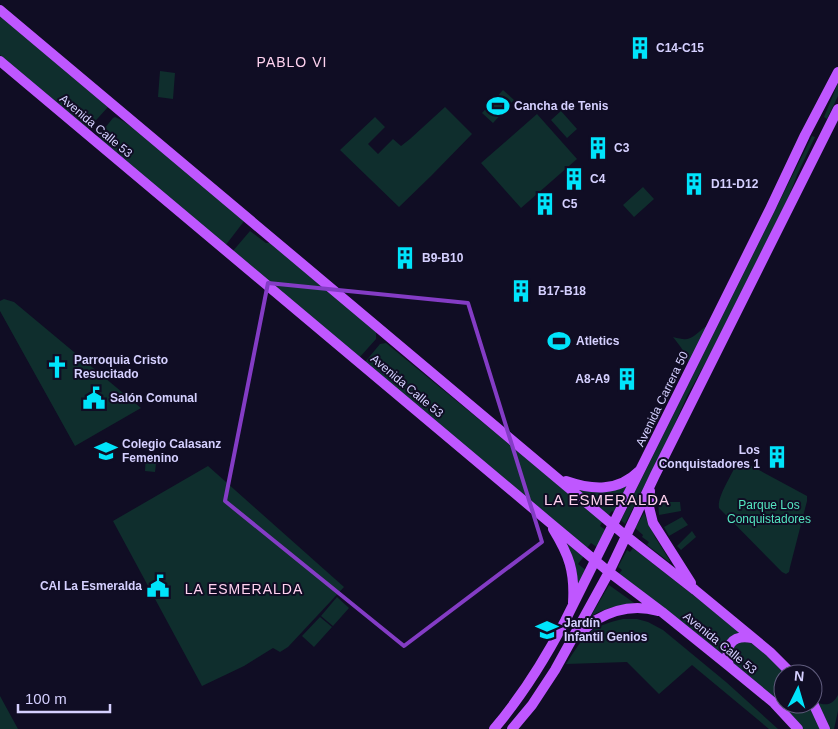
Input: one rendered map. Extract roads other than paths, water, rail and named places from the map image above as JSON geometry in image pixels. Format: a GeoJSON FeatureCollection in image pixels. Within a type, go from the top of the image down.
{"type":"FeatureCollection","features":[{"type":"Feature","properties":{"kind":"main road","name":"Avenida Calle 53"},"geometry":{"type":"LineString","coordinates":[[0,10],[626,536],[695,590],[782,664]]}},
{"type":"Feature","properties":{"kind":"main road","name":"Avenida Calle 53"},"geometry":{"type":"LineString","coordinates":[[0,61],[596,561],[773,699]]}},
{"type":"Feature","properties":{"kind":"main road","name":"Avenida Carrera 50"},"geometry":{"type":"LineString","coordinates":[[494,729],[515,703],[544,661],[643,467],[805,135],[838,72]]}},
{"type":"Feature","properties":{"kind":"main road"},"geometry":{"type":"LineString","coordinates":[[512,729],[544,688],[610,572],[651,484],[838,109]]}},
{"type":"Feature","properties":{"kind":"main road"},"geometry":{"type":"LineString","coordinates":[[560,479],[596,488],[609,487],[626,481],[643,467]]}},
{"type":"Feature","properties":{"kind":"main road"},"geometry":{"type":"LineString","coordinates":[[651,484],[649,507],[653,522],[695,590]]}},
{"type":"Feature","properties":{"kind":"main road"},"geometry":{"type":"LineString","coordinates":[[549,522],[563,547],[571,567],[574,587],[572,607]]}},
{"type":"Feature","properties":{"kind":"main road"},"geometry":{"type":"LineString","coordinates":[[573,639],[595,621],[619,610],[644,608],[662,612]]}},
{"type":"Feature","properties":{"kind":"main road"},"geometry":{"type":"LineString","coordinates":[[729,666],[727,655],[733,640],[741,637],[752,638]]}},
{"type":"Feature","properties":{"kind":"main road","name":"Avenida Calle 53"},"geometry":{"type":"LineString","coordinates":[[786,714],[798,729]]}},
{"type":"Feature","properties":{"kind":"main road"},"geometry":{"type":"LineString","coordinates":[[818,714],[825,729]]}},
{"type":"Feature","properties":{"kind":"place","name":"C14-C15"},"geometry":{"type":"Point","coordinates":[640,48]}},
{"type":"Feature","properties":{"kind":"place","name":"Cancha de Tenis"},"geometry":{"type":"Point","coordinates":[498,106]}},
{"type":"Feature","properties":{"kind":"place","name":"C3"},"geometry":{"type":"Point","coordinates":[598,148]}},
{"type":"Feature","properties":{"kind":"place","name":"C4"},"geometry":{"type":"Point","coordinates":[574,179]}},
{"type":"Feature","properties":{"kind":"place","name":"D11-D12"},"geometry":{"type":"Point","coordinates":[694,184]}},
{"type":"Feature","properties":{"kind":"place","name":"C5"},"geometry":{"type":"Point","coordinates":[545,204]}},
{"type":"Feature","properties":{"kind":"place","name":"B9-B10"},"geometry":{"type":"Point","coordinates":[405,258]}},
{"type":"Feature","properties":{"kind":"place","name":"B17-B18"},"geometry":{"type":"Point","coordinates":[521,291]}},
{"type":"Feature","properties":{"kind":"place","name":"Atletics"},"geometry":{"type":"Point","coordinates":[559,341]}},
{"type":"Feature","properties":{"kind":"place","name":"Parroquia Cristo Resucitado"},"geometry":{"type":"Point","coordinates":[57,367]}},
{"type":"Feature","properties":{"kind":"place","name":"A8-A9"},"geometry":{"type":"Point","coordinates":[627,379]}},
{"type":"Feature","properties":{"kind":"place","name":"Salón Comunal"},"geometry":{"type":"Point","coordinates":[94,398]}},
{"type":"Feature","properties":{"kind":"place","name":"Colegio Calasanz Femenino"},"geometry":{"type":"Point","coordinates":[106,451]}},
{"type":"Feature","properties":{"kind":"place","name":"Los Conquistadores 1"},"geometry":{"type":"Point","coordinates":[777,457]}},
{"type":"Feature","properties":{"kind":"place","name":"CAI La Esmeralda"},"geometry":{"type":"Point","coordinates":[158,586]}},
{"type":"Feature","properties":{"kind":"place","name":"Jardín Infantil Genios"},"geometry":{"type":"Point","coordinates":[547,630]}},
{"type":"Feature","properties":{"kind":"district","name":"PABLO VI"},"geometry":{"type":"Point","coordinates":[292,62]}},
{"type":"Feature","properties":{"kind":"district","name":"LA ESMERALDA"},"geometry":{"type":"Point","coordinates":[607,500]}},
{"type":"Feature","properties":{"kind":"district","name":"LA ESMERALDA"},"geometry":{"type":"Point","coordinates":[244,589]}},
{"type":"Feature","properties":{"kind":"park label","name":"Parque Los Conquistadores"},"geometry":{"type":"Point","coordinates":[769,512]}}]}
